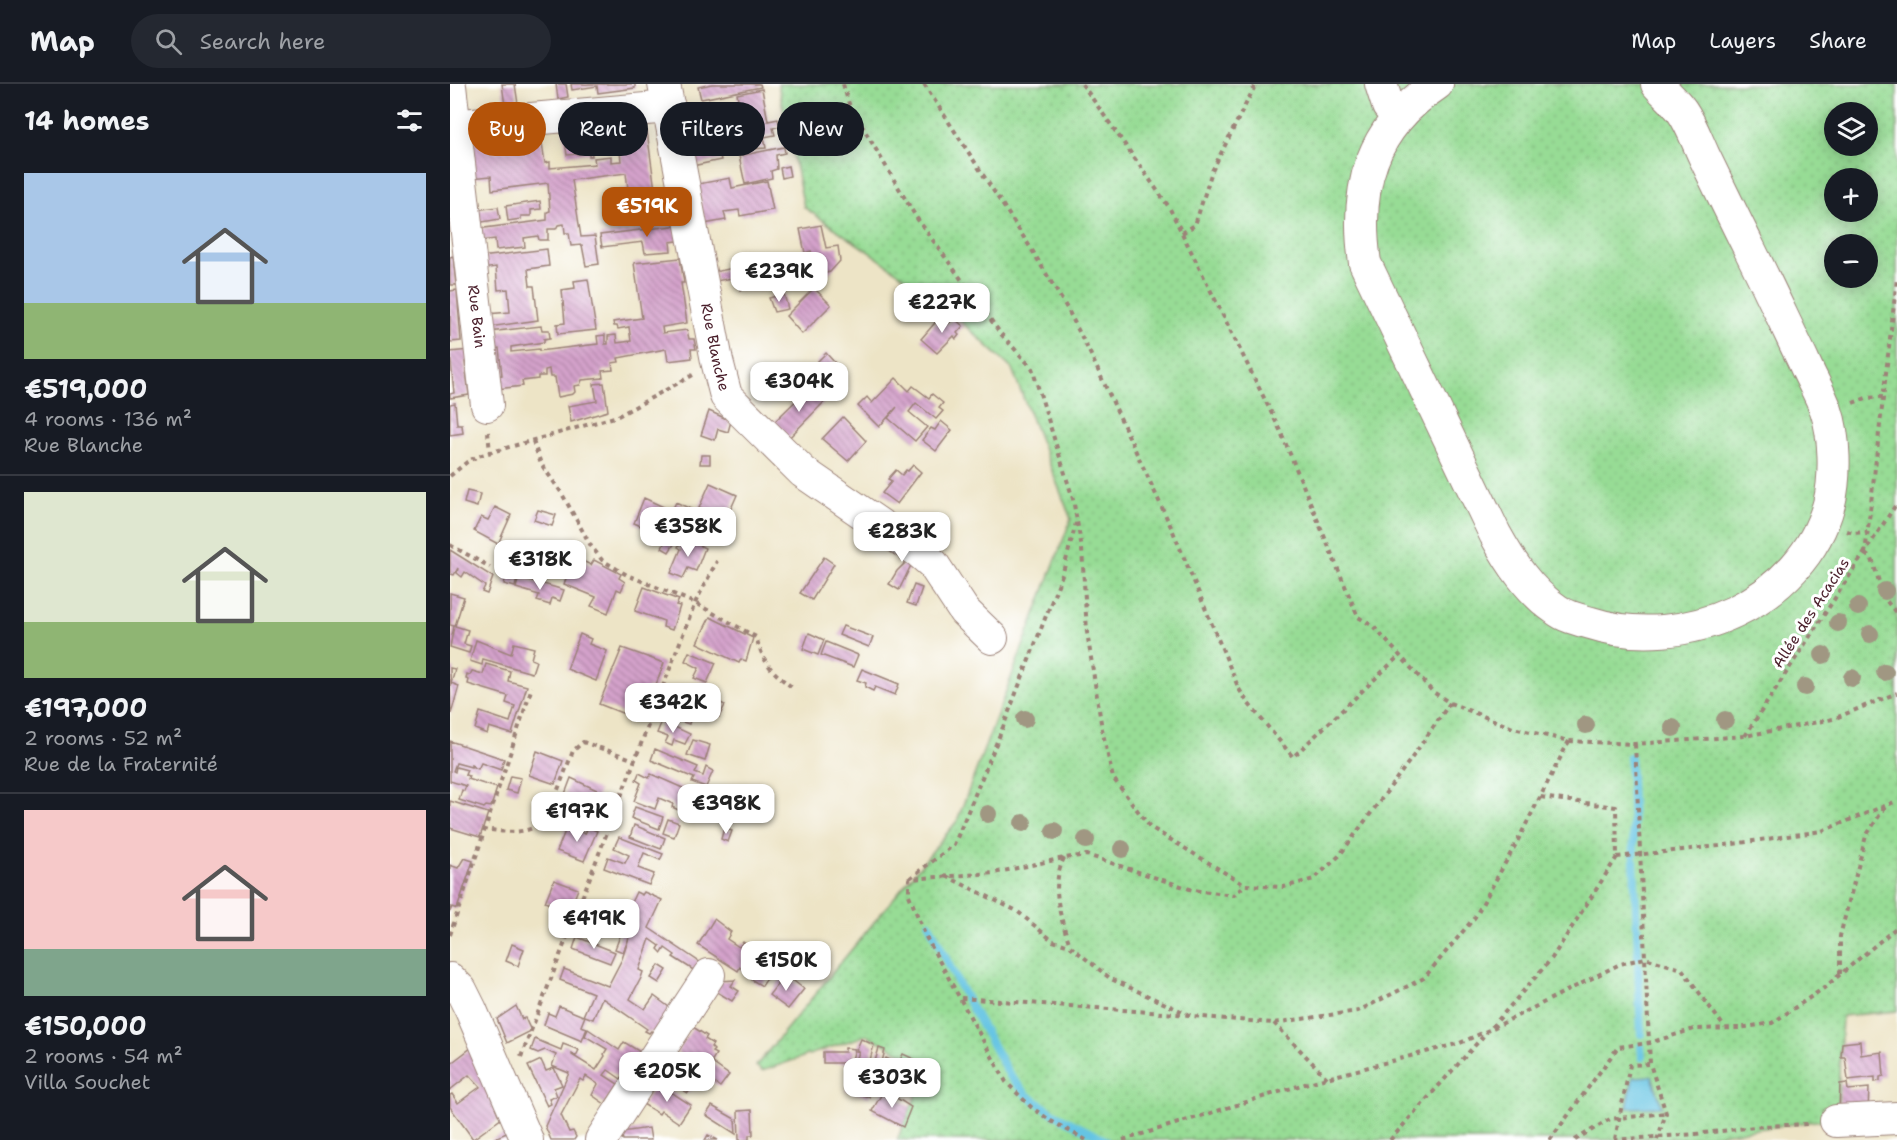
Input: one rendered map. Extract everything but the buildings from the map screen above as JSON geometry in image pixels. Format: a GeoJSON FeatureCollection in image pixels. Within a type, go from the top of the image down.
{"type":"FeatureCollection","features":[{"type":"Feature","properties":{"kind":"street"},"geometry":{"type":"LineString","coordinates":[[1382,84],[1388,106],[1398,117]]}},
{"type":"Feature","properties":{"kind":"street"},"geometry":{"type":"LineString","coordinates":[[1437,84],[1415,99],[1386,132],[1370,168],[1364,190],[1361,237],[1365,263],[1512,565],[1535,592],[1558,612],[1610,629],[1647,633],[1691,628],[1731,613],[1755,600],[1785,577],[1806,552],[1823,523],[1833,480],[1833,447],[1826,411],[1682,111],[1657,84]]}},
{"type":"Feature","properties":{"kind":"street","name":"Rue Bain"},"geometry":{"type":"LineString","coordinates":[[450,86],[452,126],[487,405]]}},
{"type":"Feature","properties":{"kind":"street"},"geometry":{"type":"LineString","coordinates":[[452,126],[666,96]]}},
{"type":"Feature","properties":{"kind":"street","name":"Rue Blanche"},"geometry":{"type":"LineString","coordinates":[[666,96],[717,361],[726,396],[803,472],[918,551],[933,564],[964,611],[992,638]]}},
{"type":"Feature","properties":{"kind":"street"},"geometry":{"type":"LineString","coordinates":[[601,1140],[709,975]]}},
{"type":"Feature","properties":{"kind":"street"},"geometry":{"type":"LineString","coordinates":[[450,979],[461,990],[471,1010],[527,1140]]}},
{"type":"Feature","properties":{"kind":"street"},"geometry":{"type":"LineString","coordinates":[[1836,1121],[1897,1118]]}},
{"type":"Feature","properties":{"kind":"path"},"geometry":{"type":"LineString","coordinates":[[843,84],[849,104],[916,217],[1001,334],[1032,368],[1073,499],[1082,549],[1087,632],[1102,729],[1113,778],[1150,827],[1245,885],[1284,887],[1314,879],[1339,856],[1450,703]]}},
{"type":"Feature","properties":{"kind":"path"},"geometry":{"type":"LineString","coordinates":[[924,84],[1068,310],[1138,453],[1239,689],[1293,758],[1400,654]]}},
{"type":"Feature","properties":{"kind":"path"},"geometry":{"type":"LineString","coordinates":[[1082,84],[1169,207],[1280,430],[1358,617],[1373,626],[1433,692],[1450,703],[1513,728],[1569,741],[1635,744],[1745,736],[1833,718],[1897,693]]}},
{"type":"Feature","properties":{"kind":"path"},"geometry":{"type":"LineString","coordinates":[[1182,233],[1195,225],[1212,171],[1256,84]]}},
{"type":"Feature","properties":{"kind":"path"},"geometry":{"type":"LineString","coordinates":[[1897,278],[1864,554],[1872,559],[1884,598],[1897,615]]}},
{"type":"Feature","properties":{"kind":"path"},"geometry":{"type":"LineString","coordinates":[[450,476],[467,462],[490,452],[618,416],[717,361]]}},
{"type":"Feature","properties":{"kind":"path"},"geometry":{"type":"LineString","coordinates":[[533,441],[541,464],[561,492],[591,546],[602,560],[627,575],[695,603],[756,637],[762,655],[773,673],[793,688]]}},
{"type":"Feature","properties":{"kind":"path","name":"Allée des Acacias"},"geometry":{"type":"LineString","coordinates":[[1745,736],[1897,503]]}},
{"type":"Feature","properties":{"kind":"path"},"geometry":{"type":"LineString","coordinates":[[909,879],[954,845],[1063,572],[1077,520]]}},
{"type":"Feature","properties":{"kind":"path"},"geometry":{"type":"LineString","coordinates":[[450,545],[490,567]]}},
{"type":"Feature","properties":{"kind":"path"},"geometry":{"type":"LineString","coordinates":[[507,1092],[695,603],[717,561]]}},
{"type":"Feature","properties":{"kind":"path"},"geometry":{"type":"LineString","coordinates":[[450,934],[532,687]]}},
{"type":"Feature","properties":{"kind":"path"},"geometry":{"type":"LineString","coordinates":[[960,998],[1273,1023],[1358,1011],[1424,978],[1475,917],[1518,842],[1569,741]]}},
{"type":"Feature","properties":{"kind":"path"},"geometry":{"type":"LineString","coordinates":[[491,830],[512,833],[539,826],[547,818],[573,751],[584,742],[635,760]]}},
{"type":"Feature","properties":{"kind":"path"},"geometry":{"type":"LineString","coordinates":[[1635,744],[1650,1064],[1666,1113],[1658,1138]]}},
{"type":"Feature","properties":{"kind":"path"},"geometry":{"type":"LineString","coordinates":[[1390,1140],[1551,958],[1617,857],[1616,807],[1540,797]]}},
{"type":"Feature","properties":{"kind":"path"},"geometry":{"type":"LineString","coordinates":[[1617,857],[1719,846],[1822,831],[1897,801]]}},
{"type":"Feature","properties":{"kind":"path"},"geometry":{"type":"LineString","coordinates":[[1840,975],[1840,936],[1863,848],[1866,837],[1885,806]]}},
{"type":"Feature","properties":{"kind":"path"},"geometry":{"type":"LineString","coordinates":[[909,879],[994,873],[1087,855],[1193,890],[1234,895],[1245,885]]}},
{"type":"Feature","properties":{"kind":"path"},"geometry":{"type":"LineString","coordinates":[[1064,858],[1059,868],[1056,901],[1070,946]]}},
{"type":"Feature","properties":{"kind":"path"},"geometry":{"type":"LineString","coordinates":[[946,876],[1017,912],[1053,941],[1070,946],[1111,980],[1192,1016]]}},
{"type":"Feature","properties":{"kind":"path"},"geometry":{"type":"LineString","coordinates":[[909,879],[909,895],[926,938],[1006,1082],[1031,1107],[1086,1140]]}},
{"type":"Feature","properties":{"kind":"path"},"geometry":{"type":"LineString","coordinates":[[1550,1140],[1618,1047],[1649,1043],[1694,1029],[1772,1023],[1824,988],[1897,927]]}},
{"type":"Feature","properties":{"kind":"path"},"geometry":{"type":"LineString","coordinates":[[1123,1140],[1326,1078],[1460,1043],[1620,964],[1645,958],[1682,969],[1725,1028]]}},
{"type":"Feature","properties":{"kind":"path"},"geometry":{"type":"LineString","coordinates":[[1273,1023],[1326,1078]]}},
{"type":"Feature","properties":{"kind":"path"},"geometry":{"type":"LineString","coordinates":[[1650,1064],[1630,1065],[1615,1140],[1836,1121]]}},
{"type":"Feature","properties":{"kind":"path"},"geometry":{"type":"LineString","coordinates":[[1575,1140],[1610,1119],[1666,1113]]}},
{"type":"Feature","properties":{"kind":"green space"},"geometry":{"type":"Polygon","coordinates":[[[778,84],[1897,84],[1897,1011],[1842,1016],[1837,1118],[1685,1139],[897,1140],[928,1067],[867,1035],[762,1071],[756,1066],[957,821],[1071,519],[1012,369],[938,300],[804,207],[793,156],[864,156],[864,102],[782,102],[778,84]]]}},
{"type":"Feature","properties":{"kind":"water"},"geometry":{"type":"Polygon","coordinates":[[[1652,1076],[1662,1107],[1627,1108],[1633,1077],[1652,1076]]]}},
{"type":"Feature","properties":{"kind":"waterway"},"geometry":{"type":"LineString","coordinates":[[1630,757],[1634,854]]}},
{"type":"Feature","properties":{"kind":"waterway"},"geometry":{"type":"LineString","coordinates":[[1634,861],[1638,956]]}},
{"type":"Feature","properties":{"kind":"waterway"},"geometry":{"type":"LineString","coordinates":[[929,924],[959,985],[1010,1076],[1027,1095],[1056,1115],[1105,1140]]}},
{"type":"Feature","properties":{"kind":"waterway"},"geometry":{"type":"LineString","coordinates":[[1638,966],[1641,1034]]}},
{"type":"Feature","properties":{"kind":"waterway"},"geometry":{"type":"LineString","coordinates":[[1641,1047],[1642,1057]]}}]}
